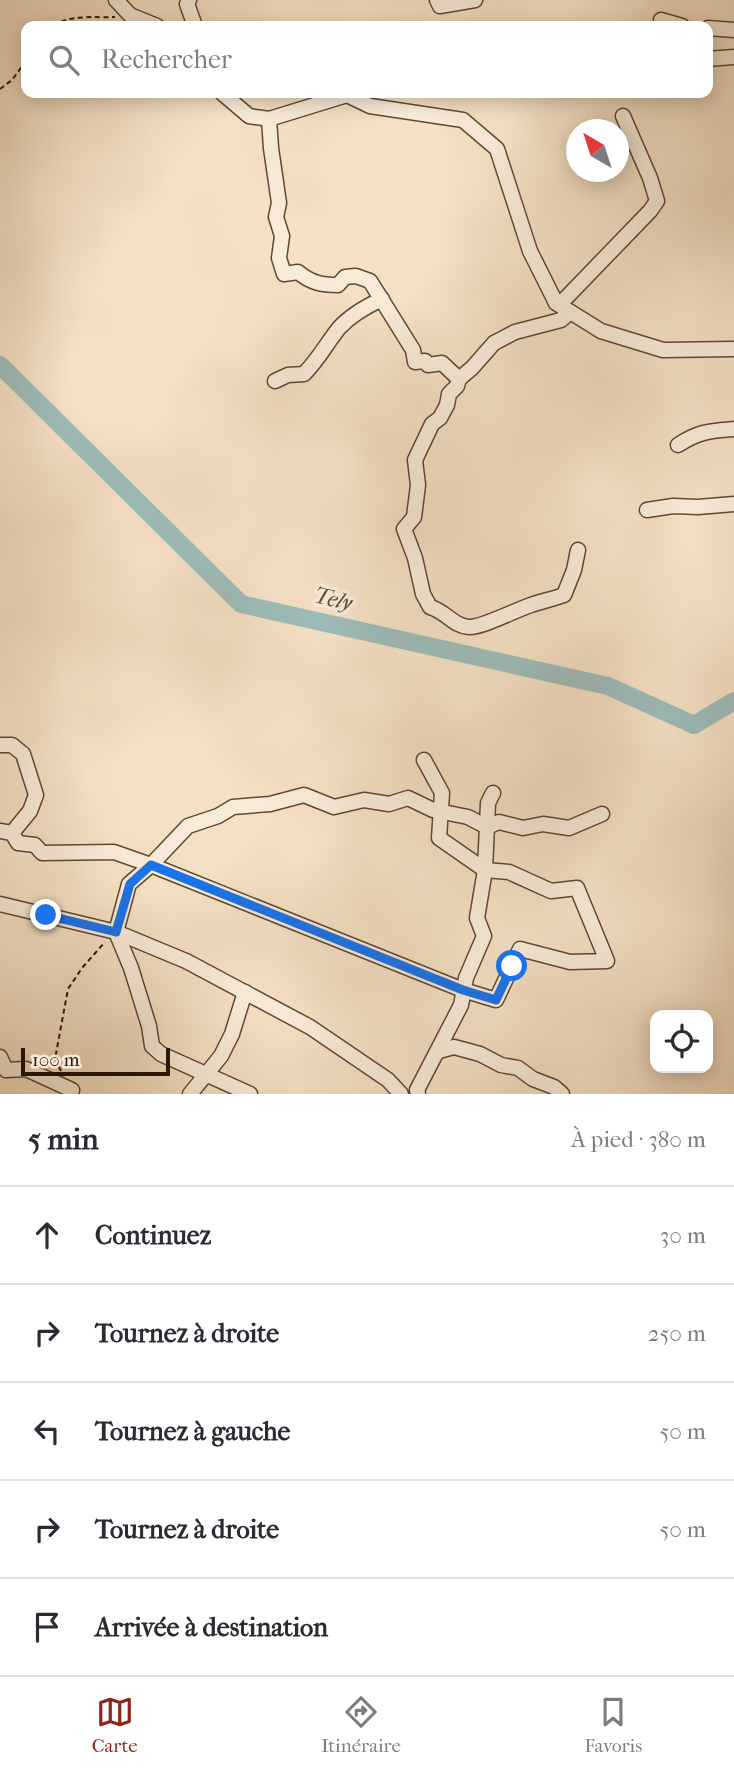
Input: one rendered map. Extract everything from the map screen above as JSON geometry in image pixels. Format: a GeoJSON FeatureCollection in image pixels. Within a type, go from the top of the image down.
{"type":"FeatureCollection","features":[{"type":"Feature","properties":{"kind":"street"},"geometry":{"type":"LineString","coordinates":[[116,0],[130,15],[145,21]]}},
{"type":"Feature","properties":{"kind":"street"},"geometry":{"type":"LineString","coordinates":[[188,0],[193,21]]}},
{"type":"Feature","properties":{"kind":"street"},"geometry":{"type":"LineString","coordinates":[[437,0],[440,6],[475,0]]}},
{"type":"Feature","properties":{"kind":"street"},"geometry":{"type":"LineString","coordinates":[[713,28],[734,30]]}},
{"type":"Feature","properties":{"kind":"street"},"geometry":{"type":"LineString","coordinates":[[713,59],[734,57]]}},
{"type":"Feature","properties":{"kind":"street"},"geometry":{"type":"LineString","coordinates":[[228,98],[249,116],[270,119],[337,98]]}},
{"type":"Feature","properties":{"kind":"street"},"geometry":{"type":"LineString","coordinates":[[353,98],[370,106],[463,120],[497,149],[530,251],[556,303],[601,331],[663,350],[734,349]]}},
{"type":"Feature","properties":{"kind":"street"},"geometry":{"type":"LineString","coordinates":[[556,303],[564,300],[582,279],[594,270],[657,201],[623,116]]}},
{"type":"Feature","properties":{"kind":"street"},"geometry":{"type":"LineString","coordinates":[[270,119],[279,203],[276,217],[282,236],[278,258],[284,274],[298,272],[307,280],[322,285],[338,285],[345,277],[356,276],[370,281],[414,350],[415,362],[425,361],[428,365],[442,363],[459,379]]}},
{"type":"Feature","properties":{"kind":"street"},"geometry":{"type":"LineString","coordinates":[[275,381],[288,375],[304,374],[340,328],[358,313],[382,299]]}},
{"type":"Feature","properties":{"kind":"street"},"geometry":{"type":"LineString","coordinates":[[570,312],[561,320],[515,332],[494,343],[459,379],[457,386],[449,394],[440,418],[432,424],[415,460],[418,485],[414,517],[404,529],[415,558],[423,594],[430,607],[444,611],[454,623],[471,628],[529,605],[564,595],[574,570],[578,550]]}},
{"type":"Feature","properties":{"kind":"street"},"geometry":{"type":"LineString","coordinates":[[678,444],[694,435],[712,430],[734,429]]}},
{"type":"Feature","properties":{"kind":"street"},"geometry":{"type":"LineString","coordinates":[[648,510],[673,506],[734,504]]}},
{"type":"Feature","properties":{"kind":"street"},"geometry":{"type":"LineString","coordinates":[[0,745],[12,745],[23,754],[36,795],[30,811],[6,832],[18,843],[36,845],[42,853],[114,852],[463,990],[496,1000],[520,949],[570,961],[607,961],[577,888],[551,891],[509,872],[485,870],[439,838],[442,793],[424,760]]}},
{"type":"Feature","properties":{"kind":"street"},"geometry":{"type":"LineString","coordinates":[[418,1094],[417,1090],[461,1005],[466,978],[484,936],[477,918],[485,870],[488,803],[493,793]]}},
{"type":"Feature","properties":{"kind":"street"},"geometry":{"type":"LineString","coordinates":[[250,1094],[161,1054],[152,1046],[149,1026],[131,968],[116,932],[130,884],[188,826],[218,816],[233,807],[270,804],[304,795],[334,807],[364,800],[389,804],[408,798],[433,810],[468,817],[487,827]]}},
{"type":"Feature","properties":{"kind":"street"},"geometry":{"type":"LineString","coordinates":[[487,827],[499,822],[523,828],[543,824],[569,828],[603,814]]}},
{"type":"Feature","properties":{"kind":"street"},"geometry":{"type":"LineString","coordinates":[[0,904],[116,932],[186,961],[310,1027],[388,1080],[397,1093]]}},
{"type":"Feature","properties":{"kind":"street"},"geometry":{"type":"LineString","coordinates":[[190,1094],[221,1056],[232,1034],[245,992]]}},
{"type":"Feature","properties":{"kind":"street"},"geometry":{"type":"LineString","coordinates":[[439,1051],[454,1047],[480,1054],[501,1065],[518,1068],[562,1094]]}},
{"type":"Feature","properties":{"kind":"street"},"geometry":{"type":"LineString","coordinates":[[0,1057],[6,1070],[26,1069],[72,1090]]}},
{"type":"Feature","properties":{"kind":"path"},"geometry":{"type":"LineString","coordinates":[[64,21],[130,15]]}},
{"type":"Feature","properties":{"kind":"path"},"geometry":{"type":"LineString","coordinates":[[0,89],[12,80],[21,68]]}},
{"type":"Feature","properties":{"kind":"path"},"geometry":{"type":"LineString","coordinates":[[72,1090],[55,1059],[68,989],[100,946],[116,932]]}},
{"type":"Feature","properties":{"kind":"waterway","name":"Tely"},"geometry":{"type":"LineString","coordinates":[[0,365],[241,604],[608,686],[694,725],[734,701]]}},
{"type":"Feature","properties":{"kind":"route"},"geometry":{"type":"LineString","coordinates":[[46,915],[116,932],[130,884],[151,865],[463,990],[496,1000],[512,966]]}}]}
